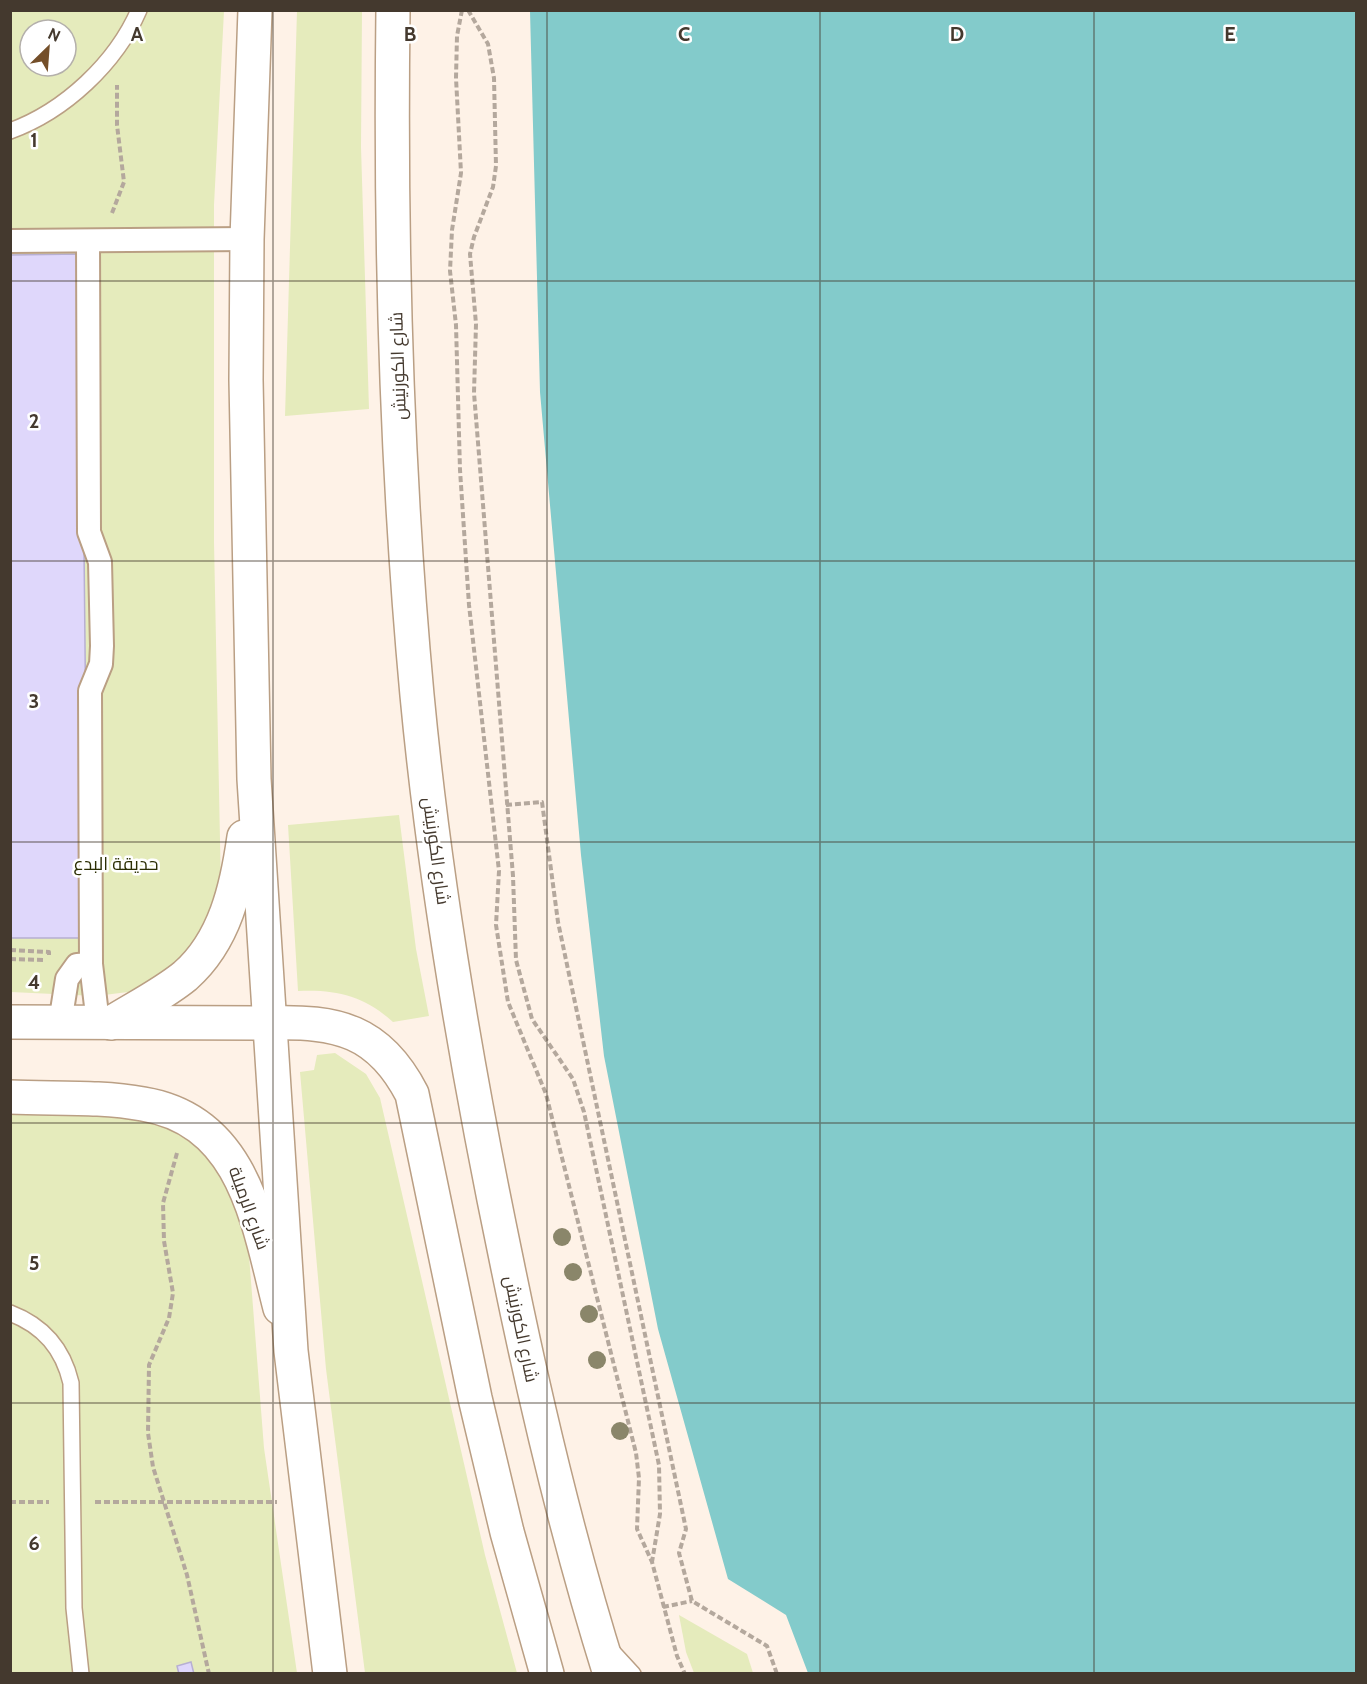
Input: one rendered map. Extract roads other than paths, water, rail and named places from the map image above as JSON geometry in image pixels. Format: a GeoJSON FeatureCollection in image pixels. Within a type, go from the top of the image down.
{"type":"FeatureCollection","features":[{"type":"Feature","properties":{"kind":"main road"},"geometry":{"type":"LineString","coordinates":[[255,10],[247,239],[247,449],[254,779],[291,1351],[307,1502],[330,1674]]}},
{"type":"Feature","properties":{"kind":"main road","name":"شارع الكورنيش"},"geometry":{"type":"LineString","coordinates":[[393,10],[391,151],[403,521],[418,698],[435,853],[480,1137],[510,1282],[534,1390],[610,1674]]}},
{"type":"Feature","properties":{"kind":"main road"},"geometry":{"type":"LineString","coordinates":[[104,1023],[183,978],[206,953],[224,918],[238,874],[254,779]]}},
{"type":"Feature","properties":{"kind":"main road"},"geometry":{"type":"LineString","coordinates":[[10,1022],[315,1022],[356,1033],[374,1044],[390,1059],[412,1094],[475,1398],[507,1532],[547,1674]]}},
{"type":"Feature","properties":{"kind":"main road","name":"شارع الرميلة"},"geometry":{"type":"LineString","coordinates":[[10,1097],[142,1103],[195,1122],[212,1136],[230,1158],[247,1192],[291,1351]]}},
{"type":"Feature","properties":{"kind":"street"},"geometry":{"type":"LineString","coordinates":[[10,241],[247,239]]}},
{"type":"Feature","properties":{"kind":"street"},"geometry":{"type":"LineString","coordinates":[[93,241],[89,532],[100,562],[102,646],[101,664],[90,691],[92,964],[104,1023]]}},
{"type":"Feature","properties":{"kind":"street"},"geometry":{"type":"LineString","coordinates":[[60,1023],[69,973],[77,965],[92,964]]}},
{"type":"Feature","properties":{"kind":"lane"},"geometry":{"type":"LineString","coordinates":[[10,131],[42,115],[90,80],[122,42],[139,10]]}},
{"type":"Feature","properties":{"kind":"lane"},"geometry":{"type":"LineString","coordinates":[[10,1313],[30,1322],[45,1333],[57,1348],[66,1365],[71,1383],[74,1608],[81,1674]]}},
{"type":"Feature","properties":{"kind":"lane"},"geometry":{"type":"LineString","coordinates":[[599,1637],[633,1674]]}},
{"type":"Feature","properties":{"kind":"water"},"geometry":{"type":"Polygon","coordinates":[[[530,11],[1356,11],[1356,1673],[808,1673],[786,1615],[728,1579],[658,1329],[604,1056],[581,855],[540,392],[530,11]]]}},
{"type":"Feature","properties":{"kind":"park label","name":"حديقة البدع"},"geometry":{"type":"Point","coordinates":[116,864]}}]}
